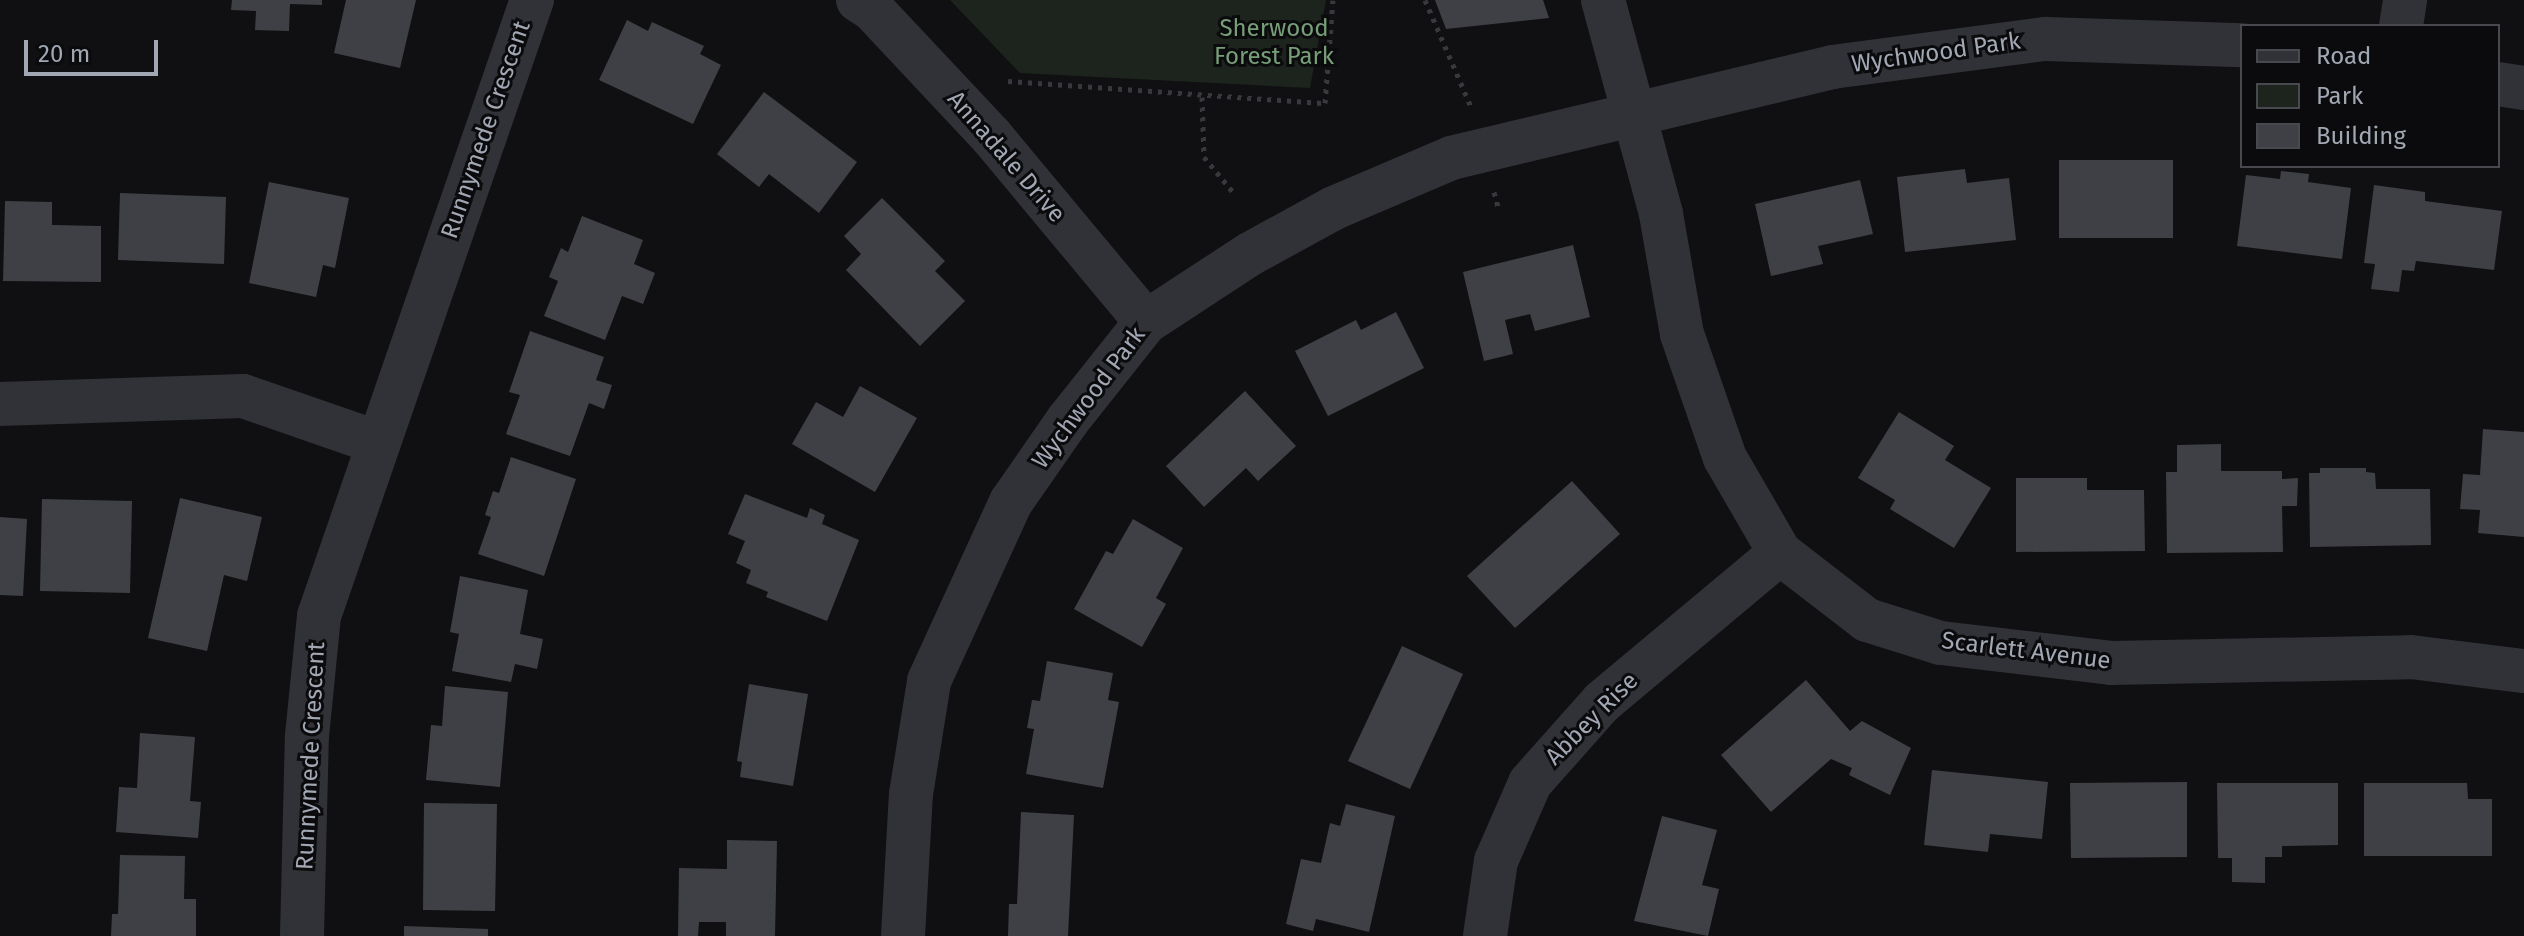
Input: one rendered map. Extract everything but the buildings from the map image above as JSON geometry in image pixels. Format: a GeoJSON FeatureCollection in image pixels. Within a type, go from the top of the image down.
{"type":"FeatureCollection","features":[{"type":"Feature","properties":{"kind":"street","name":"Runnymede Crescent"},"geometry":{"type":"LineString","coordinates":[[302,936],[307,736],[319,616],[376,442],[532,0]]}},
{"type":"Feature","properties":{"kind":"street","name":"Annadale Drive"},"geometry":{"type":"LineString","coordinates":[[858,0],[872,9],[992,137],[1146,322]]}},
{"type":"Feature","properties":{"kind":"street"},"geometry":{"type":"LineString","coordinates":[[1603,0],[1635,113]]}},
{"type":"Feature","properties":{"kind":"street"},"geometry":{"type":"LineString","coordinates":[[2401,24],[2405,0]]}},
{"type":"Feature","properties":{"kind":"street","name":"Wychwood Park"},"geometry":{"type":"LineString","coordinates":[[903,936],[911,794],[929,681],[1011,502],[1068,420],[1146,322],[1250,254],[1334,208],[1451,158],[1832,67],[2046,39],[2240,45]]}},
{"type":"Feature","properties":{"kind":"street"},"geometry":{"type":"LineString","coordinates":[[2500,84],[2524,88]]}},
{"type":"Feature","properties":{"kind":"street","name":"Scarlett Avenue"},"geometry":{"type":"LineString","coordinates":[[1635,113],[1661,214],[1682,334],[1725,458],[1780,553],[1867,620],[1941,643],[2111,663],[2411,657],[2524,671]]}},
{"type":"Feature","properties":{"kind":"street"},"geometry":{"type":"LineString","coordinates":[[0,404],[243,396],[376,442]]}},
{"type":"Feature","properties":{"kind":"street","name":"Abbey Rise"},"geometry":{"type":"LineString","coordinates":[[1485,936],[1496,861],[1530,783],[1602,702],[1780,553]]}},
{"type":"Feature","properties":{"kind":"path"},"geometry":{"type":"LineString","coordinates":[[1008,81],[1202,97],[1325,103],[1333,0]]}},
{"type":"Feature","properties":{"kind":"path"},"geometry":{"type":"LineString","coordinates":[[1425,0],[1472,108],[1498,207]]}},
{"type":"Feature","properties":{"kind":"path"},"geometry":{"type":"LineString","coordinates":[[1202,97],[1204,157],[1233,192]]}},
{"type":"Feature","properties":{"kind":"green space","name":"Sherwood Forest Park"},"geometry":{"type":"Polygon","coordinates":[[[950,0],[1326,0],[1310,88],[1020,73],[950,0]]]}}]}
